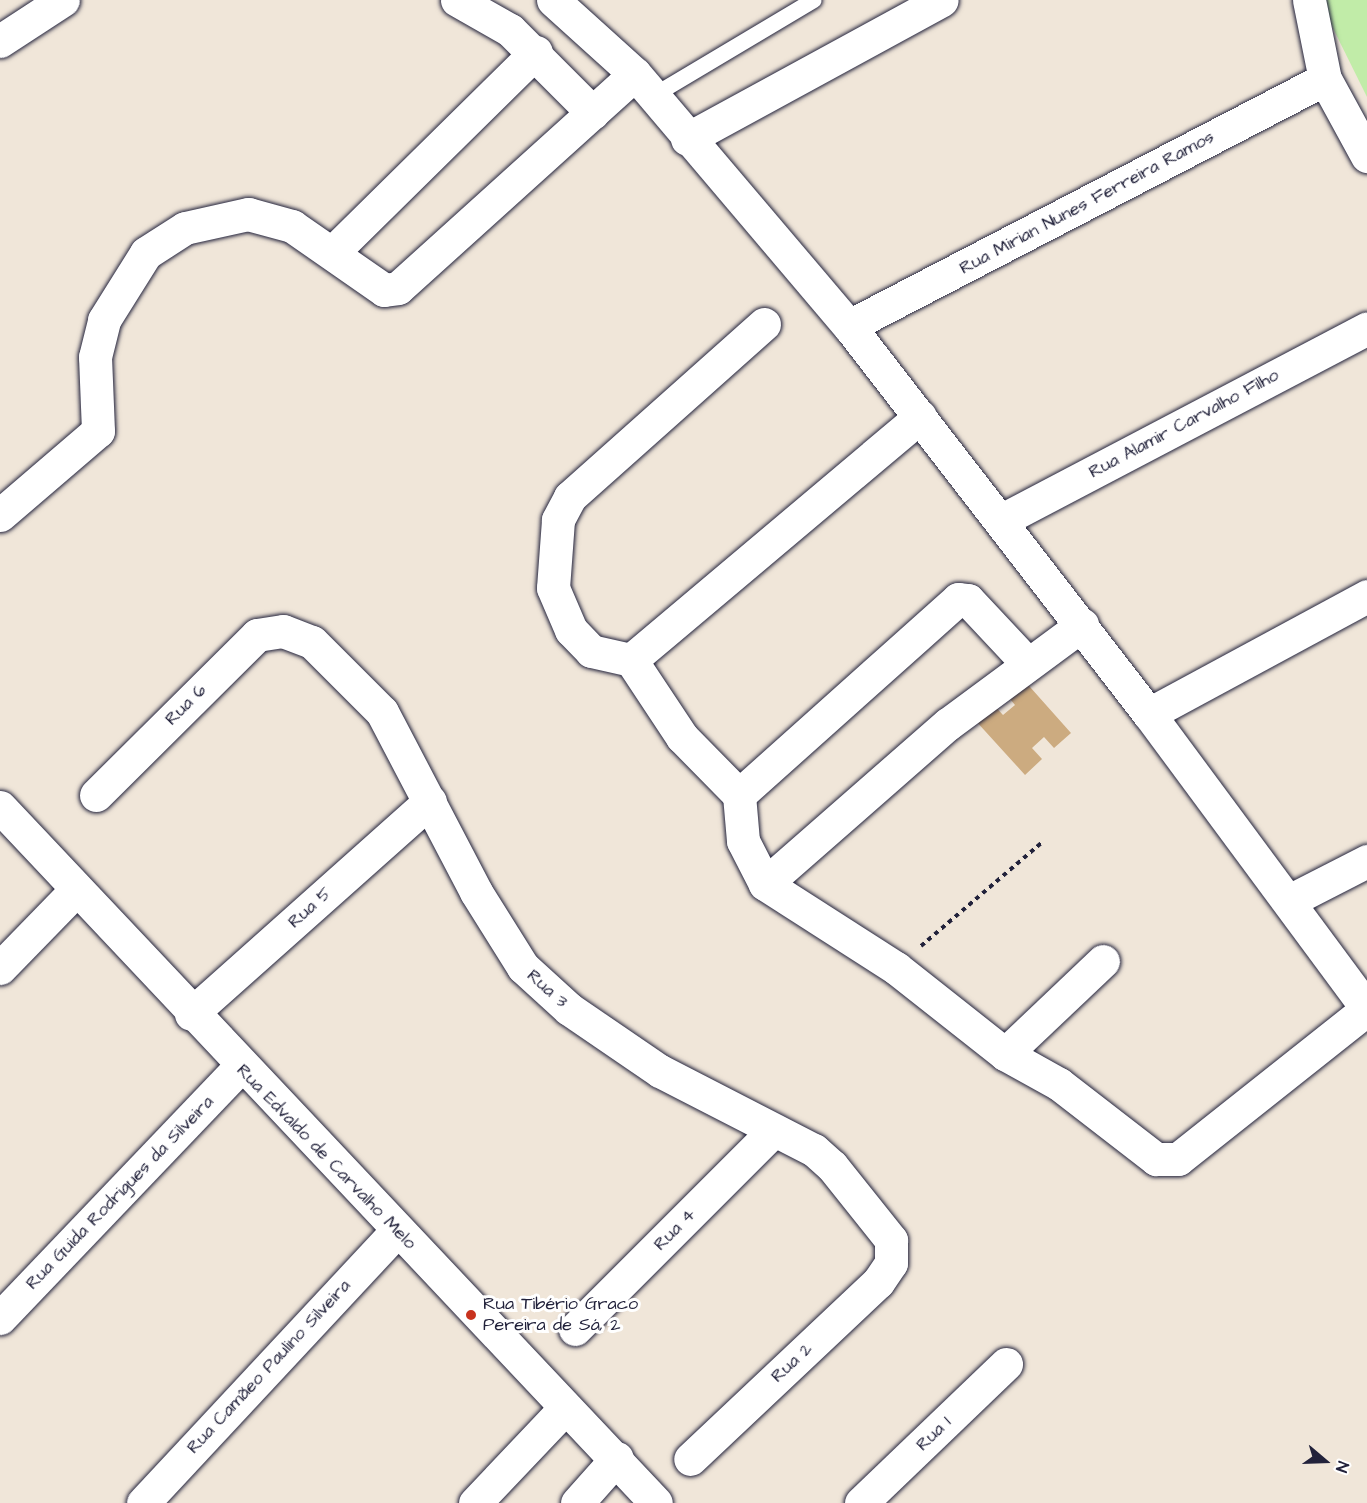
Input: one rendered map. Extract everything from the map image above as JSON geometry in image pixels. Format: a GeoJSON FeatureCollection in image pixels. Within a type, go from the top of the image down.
{"type":"FeatureCollection","features":[{"type":"Feature","properties":{"kind":"street"},"geometry":{"type":"LineString","coordinates":[[0,41],[63,0]]}},
{"type":"Feature","properties":{"kind":"street"},"geometry":{"type":"LineString","coordinates":[[457,0],[510,30],[536,52],[593,113]]}},
{"type":"Feature","properties":{"kind":"street"},"geometry":{"type":"LineString","coordinates":[[553,0],[644,85],[687,139],[849,326],[1002,520],[1289,900],[1367,1009],[1178,1159],[1168,1161],[1156,1159],[1059,1084],[1005,1054],[896,968],[765,884],[743,841],[739,795],[681,737],[631,660],[591,651],[560,610],[553,588],[558,520],[570,498],[764,324]]}},
{"type":"Feature","properties":{"kind":"street"},"geometry":{"type":"LineString","coordinates":[[687,139],[942,0]]}},
{"type":"Feature","properties":{"kind":"street"},"geometry":{"type":"LineString","coordinates":[[1309,0],[1324,79],[1367,156]]}},
{"type":"Feature","properties":{"kind":"street"},"geometry":{"type":"LineString","coordinates":[[333,252],[536,52]]}},
{"type":"Feature","properties":{"kind":"street","name":"Rua Mirian Nunes Ferreira Ramos"},"geometry":{"type":"LineString","coordinates":[[849,326],[1324,79]]}},
{"type":"Feature","properties":{"kind":"street"},"geometry":{"type":"LineString","coordinates":[[0,515],[98,431],[95,357],[104,320],[146,253],[185,228],[248,214],[292,226],[333,252],[384,290],[398,288],[593,113],[644,85]]}},
{"type":"Feature","properties":{"kind":"street","name":"Rua Alamir Carvalho Filho"},"geometry":{"type":"LineString","coordinates":[[1002,520],[1367,328]]}},
{"type":"Feature","properties":{"kind":"street"},"geometry":{"type":"LineString","coordinates":[[631,660],[920,417]]}},
{"type":"Feature","properties":{"kind":"street"},"geometry":{"type":"LineString","coordinates":[[1149,714],[1367,596]]}},
{"type":"Feature","properties":{"kind":"street"},"geometry":{"type":"LineString","coordinates":[[739,795],[958,599],[968,600],[1027,663]]}},
{"type":"Feature","properties":{"kind":"street"},"geometry":{"type":"LineString","coordinates":[[765,884],[1027,663],[1082,626]]}},
{"type":"Feature","properties":{"kind":"street","name":"Rua 6"},"geometry":{"type":"LineString","coordinates":[[96,795],[257,635],[283,631]]}},
{"type":"Feature","properties":{"kind":"street","name":"Rua 3"},"geometry":{"type":"LineString","coordinates":[[283,631],[312,642],[382,712],[523,967],[569,1009],[660,1071],[814,1150],[831,1166],[891,1240],[891,1263]]}},
{"type":"Feature","properties":{"kind":"street","name":"Rua 5"},"geometry":{"type":"LineString","coordinates":[[191,1014],[430,801]]}},
{"type":"Feature","properties":{"kind":"street","name":"Rua Edvaldo de Carvalho Melo"},"geometry":{"type":"LineString","coordinates":[[0,807],[75,891],[240,1067],[565,1408],[617,1458],[656,1503]]}},
{"type":"Feature","properties":{"kind":"street"},"geometry":{"type":"LineString","coordinates":[[1289,900],[1367,861]]}},
{"type":"Feature","properties":{"kind":"street"},"geometry":{"type":"LineString","coordinates":[[0,969],[75,891]]}},
{"type":"Feature","properties":{"kind":"street"},"geometry":{"type":"LineString","coordinates":[[1005,1054],[1103,961]]}},
{"type":"Feature","properties":{"kind":"street","name":"Rua Guida Rodrigues da Silveira"},"geometry":{"type":"LineString","coordinates":[[0,1318],[240,1067]]}},
{"type":"Feature","properties":{"kind":"street","name":"Rua 4"},"geometry":{"type":"LineString","coordinates":[[575,1329],[774,1130]]}},
{"type":"Feature","properties":{"kind":"street","name":"Rua Camãeo Paulino Silveira"},"geometry":{"type":"LineString","coordinates":[[143,1503],[396,1232]]}},
{"type":"Feature","properties":{"kind":"street","name":"Rua 2"},"geometry":{"type":"LineString","coordinates":[[690,1459],[878,1282],[891,1263]]}},
{"type":"Feature","properties":{"kind":"street","name":"Rua 1"},"geometry":{"type":"LineString","coordinates":[[861,1503],[1006,1364]]}},
{"type":"Feature","properties":{"kind":"street"},"geometry":{"type":"LineString","coordinates":[[475,1503],[565,1408]]}},
{"type":"Feature","properties":{"kind":"street"},"geometry":{"type":"LineString","coordinates":[[577,1503],[617,1458]]}},
{"type":"Feature","properties":{"kind":"lane"},"geometry":{"type":"LineString","coordinates":[[644,85],[814,0]]}},
{"type":"Feature","properties":{"kind":"path"},"geometry":{"type":"LineString","coordinates":[[896,968],[1041,843]]}},
{"type":"Feature","properties":{"kind":"green space"},"geometry":{"type":"Polygon","coordinates":[[[1319,0],[1367,0],[1367,97],[1319,0]]]}},
{"type":"Feature","properties":{"kind":"building"},"geometry":{"type":"Polygon","coordinates":[[[1022,678],[1071,733],[1054,748],[1044,737],[1032,748],[1042,759],[1025,775],[975,720],[993,704],[1003,715],[1015,705],[1005,693],[1022,678]]]}},
{"type":"Feature","properties":{"kind":"place","name":"Rua Tibério Graco Pereira de Sá, 2"},"geometry":{"type":"Point","coordinates":[471,1315]}}]}
